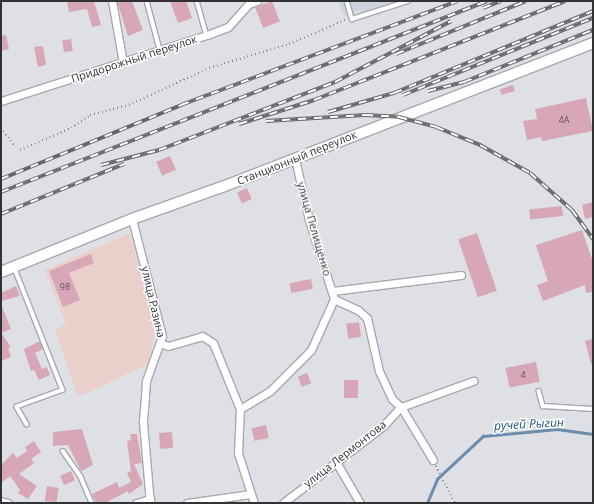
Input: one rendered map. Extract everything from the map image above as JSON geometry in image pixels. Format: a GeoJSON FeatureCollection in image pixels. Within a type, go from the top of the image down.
{"type":"FeatureCollection","features":[{"type":"Feature","properties":{"kind":"main road","name":"Станционный переулок"},"geometry":{"type":"LineString","coordinates":[[1,272],[132,219],[295,159],[593,43]]}},
{"type":"Feature","properties":{"kind":"street"},"geometry":{"type":"LineString","coordinates":[[112,1],[123,63]]}},
{"type":"Feature","properties":{"kind":"street","name":"Придорожный переулок"},"geometry":{"type":"LineString","coordinates":[[1,99],[123,63],[207,36],[228,27],[249,2],[257,1]]}},
{"type":"Feature","properties":{"kind":"street","name":"улица Пелищенко"},"geometry":{"type":"LineString","coordinates":[[295,159],[309,220],[334,299]]}},
{"type":"Feature","properties":{"kind":"street","name":"улица Разина"},"geometry":{"type":"LineString","coordinates":[[132,219],[162,344],[146,381],[144,397],[143,422],[150,501]]}},
{"type":"Feature","properties":{"kind":"street"},"geometry":{"type":"LineString","coordinates":[[332,290],[461,275]]}},
{"type":"Feature","properties":{"kind":"street"},"geometry":{"type":"LineString","coordinates":[[240,409],[270,391],[311,350],[334,299],[358,310],[366,318],[378,371],[392,399],[400,407],[433,460]]}},
{"type":"Feature","properties":{"kind":"street"},"geometry":{"type":"LineString","coordinates":[[162,344],[168,346],[202,336],[209,338],[240,409],[238,453],[254,503]]}},
{"type":"Feature","properties":{"kind":"street","name":"улица Лермонтова"},"geometry":{"type":"LineString","coordinates":[[283,503],[383,426],[400,407],[473,381]]}},
{"type":"Feature","properties":{"kind":"street"},"geometry":{"type":"LineString","coordinates":[[336,462],[360,503]]}},
{"type":"Feature","properties":{"kind":"street"},"geometry":{"type":"LineString","coordinates":[[187,503],[250,494]]}},
{"type":"Feature","properties":{"kind":"street"},"geometry":{"type":"LineString","coordinates":[[1,501],[8,503]]}},
{"type":"Feature","properties":{"kind":"street"},"geometry":{"type":"LineString","coordinates":[[136,503],[150,501]]}},
{"type":"Feature","properties":{"kind":"lane"},"geometry":{"type":"LineString","coordinates":[[146,1],[160,50]]}},
{"type":"Feature","properties":{"kind":"lane"},"geometry":{"type":"LineString","coordinates":[[197,1],[207,36]]}},
{"type":"Feature","properties":{"kind":"lane"},"geometry":{"type":"LineString","coordinates":[[347,1],[351,17],[364,17],[408,1]]}},
{"type":"Feature","properties":{"kind":"lane"},"geometry":{"type":"LineString","coordinates":[[14,268],[63,390],[17,407],[27,424]]}},
{"type":"Feature","properties":{"kind":"lane"},"geometry":{"type":"LineString","coordinates":[[539,391],[543,406],[593,409]]}},
{"type":"Feature","properties":{"kind":"lane"},"geometry":{"type":"LineString","coordinates":[[63,451],[80,477],[92,503]]}},
{"type":"Feature","properties":{"kind":"path"},"geometry":{"type":"LineString","coordinates":[[20,150],[72,128],[90,115],[130,104],[209,68],[289,44],[351,17]]}},
{"type":"Feature","properties":{"kind":"path"},"geometry":{"type":"LineString","coordinates":[[1,128],[16,147]]}},
{"type":"Feature","properties":{"kind":"path"},"geometry":{"type":"LineString","coordinates":[[433,460],[450,491],[454,503]]}},
{"type":"Feature","properties":{"kind":"shaded area"},"geometry":{"type":"Polygon","coordinates":[[[338,1],[403,1],[402,6],[362,16],[360,10],[345,16],[338,1]]]}},
{"type":"Feature","properties":{"kind":"shaded area"},"geometry":{"type":"Polygon","coordinates":[[[130,233],[155,332],[148,364],[78,397],[55,330],[66,324],[45,270],[130,233]]]}},
{"type":"Feature","properties":{"kind":"building"},"geometry":{"type":"Polygon","coordinates":[[[67,1],[94,1],[101,25],[92,27],[87,9],[69,12],[67,1]]]}},
{"type":"Feature","properties":{"kind":"building"},"geometry":{"type":"Polygon","coordinates":[[[117,1],[132,1],[143,30],[128,36],[117,1]]]}},
{"type":"Feature","properties":{"kind":"building"},"geometry":{"type":"Polygon","coordinates":[[[170,1],[186,1],[192,18],[178,23],[170,1]]]}},
{"type":"Feature","properties":{"kind":"building"},"geometry":{"type":"Polygon","coordinates":[[[272,1],[280,22],[263,28],[255,7],[272,1]]]}},
{"type":"Feature","properties":{"kind":"building"},"geometry":{"type":"Polygon","coordinates":[[[6,35],[9,49],[1,51],[1,36],[6,35]]]}},
{"type":"Feature","properties":{"kind":"building"},"geometry":{"type":"Polygon","coordinates":[[[71,39],[73,51],[64,52],[62,40],[71,39]]]}},
{"type":"Feature","properties":{"kind":"building"},"geometry":{"type":"Polygon","coordinates":[[[43,46],[46,65],[38,67],[34,47],[43,46]]]}},
{"type":"Feature","properties":{"kind":"building"},"geometry":{"type":"Polygon","coordinates":[[[513,85],[515,91],[502,95],[500,89],[513,85]]]}},
{"type":"Feature","properties":{"kind":"building"},"geometry":{"type":"Polygon","coordinates":[[[586,98],[593,131],[542,141],[541,137],[527,140],[523,121],[537,119],[535,109],[586,98]]]}},
{"type":"Feature","properties":{"kind":"building"},"geometry":{"type":"Polygon","coordinates":[[[170,156],[176,170],[162,176],[156,162],[170,156]]]}},
{"type":"Feature","properties":{"kind":"building"},"geometry":{"type":"Polygon","coordinates":[[[247,188],[252,199],[242,203],[237,192],[247,188]]]}},
{"type":"Feature","properties":{"kind":"building"},"geometry":{"type":"Polygon","coordinates":[[[593,202],[593,217],[585,219],[582,205],[593,202]]]}},
{"type":"Feature","properties":{"kind":"building"},"geometry":{"type":"Polygon","coordinates":[[[562,206],[563,216],[530,219],[529,209],[562,206]]]}},
{"type":"Feature","properties":{"kind":"building"},"geometry":{"type":"Polygon","coordinates":[[[582,230],[593,262],[593,292],[586,293],[585,285],[543,301],[537,285],[548,281],[536,245],[582,230]]]}},
{"type":"Feature","properties":{"kind":"building"},"geometry":{"type":"Polygon","coordinates":[[[477,233],[497,291],[478,297],[458,240],[477,233]]]}},
{"type":"Feature","properties":{"kind":"building"},"geometry":{"type":"Polygon","coordinates":[[[91,254],[94,263],[69,273],[80,300],[63,307],[49,271],[91,254]]]}},
{"type":"Feature","properties":{"kind":"building"},"geometry":{"type":"Polygon","coordinates":[[[311,279],[313,289],[291,293],[289,283],[311,279]]]}},
{"type":"Feature","properties":{"kind":"building"},"geometry":{"type":"Polygon","coordinates":[[[16,286],[20,296],[1,301],[1,293],[16,286]]]}},
{"type":"Feature","properties":{"kind":"building"},"geometry":{"type":"Polygon","coordinates":[[[1,304],[11,329],[1,333],[1,304]]]}},
{"type":"Feature","properties":{"kind":"building"},"geometry":{"type":"Polygon","coordinates":[[[359,322],[361,337],[348,339],[346,324],[359,322]]]}},
{"type":"Feature","properties":{"kind":"building"},"geometry":{"type":"Polygon","coordinates":[[[1,333],[11,347],[8,348],[11,357],[1,361],[1,333]]]}},
{"type":"Feature","properties":{"kind":"building"},"geometry":{"type":"Polygon","coordinates":[[[593,339],[593,363],[591,364],[585,341],[593,339]]]}},
{"type":"Feature","properties":{"kind":"building"},"geometry":{"type":"Polygon","coordinates":[[[40,341],[43,349],[35,353],[42,369],[47,367],[50,375],[39,380],[34,370],[31,371],[24,349],[40,341]]]}},
{"type":"Feature","properties":{"kind":"building"},"geometry":{"type":"Polygon","coordinates":[[[536,362],[540,382],[509,388],[506,368],[536,362]]]}},
{"type":"Feature","properties":{"kind":"building"},"geometry":{"type":"Polygon","coordinates":[[[307,373],[311,383],[302,387],[298,377],[307,373]]]}},
{"type":"Feature","properties":{"kind":"building"},"geometry":{"type":"Polygon","coordinates":[[[344,380],[358,380],[358,398],[344,398],[344,380]]]}},
{"type":"Feature","properties":{"kind":"building"},"geometry":{"type":"Polygon","coordinates":[[[266,425],[269,438],[254,441],[251,428],[266,425]]]}},
{"type":"Feature","properties":{"kind":"building"},"geometry":{"type":"Polygon","coordinates":[[[82,429],[93,465],[81,471],[68,445],[53,446],[53,432],[82,429]]]}},
{"type":"Feature","properties":{"kind":"building"},"geometry":{"type":"Polygon","coordinates":[[[172,432],[173,448],[160,449],[159,433],[172,432]]]}},
{"type":"Feature","properties":{"kind":"building"},"geometry":{"type":"Polygon","coordinates":[[[130,434],[137,434],[142,463],[134,464],[143,484],[129,494],[128,491],[105,503],[96,503],[92,494],[117,482],[119,488],[131,482],[127,473],[131,471],[127,441],[131,440],[130,434]]]}},
{"type":"Feature","properties":{"kind":"building"},"geometry":{"type":"Polygon","coordinates":[[[34,441],[41,452],[31,459],[34,463],[19,474],[37,486],[28,499],[18,493],[20,490],[10,476],[1,483],[1,465],[13,453],[17,458],[27,451],[25,447],[34,441]]]}},
{"type":"Feature","properties":{"kind":"building"},"geometry":{"type":"Polygon","coordinates":[[[71,471],[75,480],[64,485],[60,476],[71,471]]]}},
{"type":"Feature","properties":{"kind":"building"},"geometry":{"type":"Polygon","coordinates":[[[47,486],[59,488],[57,503],[45,501],[47,486]]]}},
{"type":"Feature","properties":{"kind":"waterway","name":"ручей Рыгин"},"geometry":{"type":"LineString","coordinates":[[427,503],[437,479],[483,436],[557,429],[593,434]]}},
{"type":"Feature","properties":{"kind":"railway"},"geometry":{"type":"LineString","coordinates":[[1,179],[181,105],[457,1]]}},
{"type":"Feature","properties":{"kind":"railway"},"geometry":{"type":"LineString","coordinates":[[1,192],[487,1]]}},
{"type":"Feature","properties":{"kind":"railway"},"geometry":{"type":"LineString","coordinates":[[483,8],[501,1]]}},
{"type":"Feature","properties":{"kind":"railway"},"geometry":{"type":"LineString","coordinates":[[396,54],[526,1]]}},
{"type":"Feature","properties":{"kind":"railway"},"geometry":{"type":"LineString","coordinates":[[239,124],[314,100],[565,1]]}},
{"type":"Feature","properties":{"kind":"railway"},"geometry":{"type":"LineString","coordinates":[[328,112],[394,93],[593,11]]}},
{"type":"Feature","properties":{"kind":"railway"},"geometry":{"type":"LineString","coordinates":[[403,95],[593,18]]}},
{"type":"Feature","properties":{"kind":"railway"},"geometry":{"type":"LineString","coordinates":[[101,165],[159,150],[335,82],[451,21]]}},
{"type":"Feature","properties":{"kind":"railway"},"geometry":{"type":"LineString","coordinates":[[428,91],[464,82],[593,30]]}},
{"type":"Feature","properties":{"kind":"railway"},"geometry":{"type":"LineString","coordinates":[[266,121],[365,115],[399,117],[436,127],[480,145],[530,173],[572,210],[593,239]]}},
{"type":"Feature","properties":{"kind":"railway"},"geometry":{"type":"LineString","coordinates":[[1,214],[124,164]]}}]}
